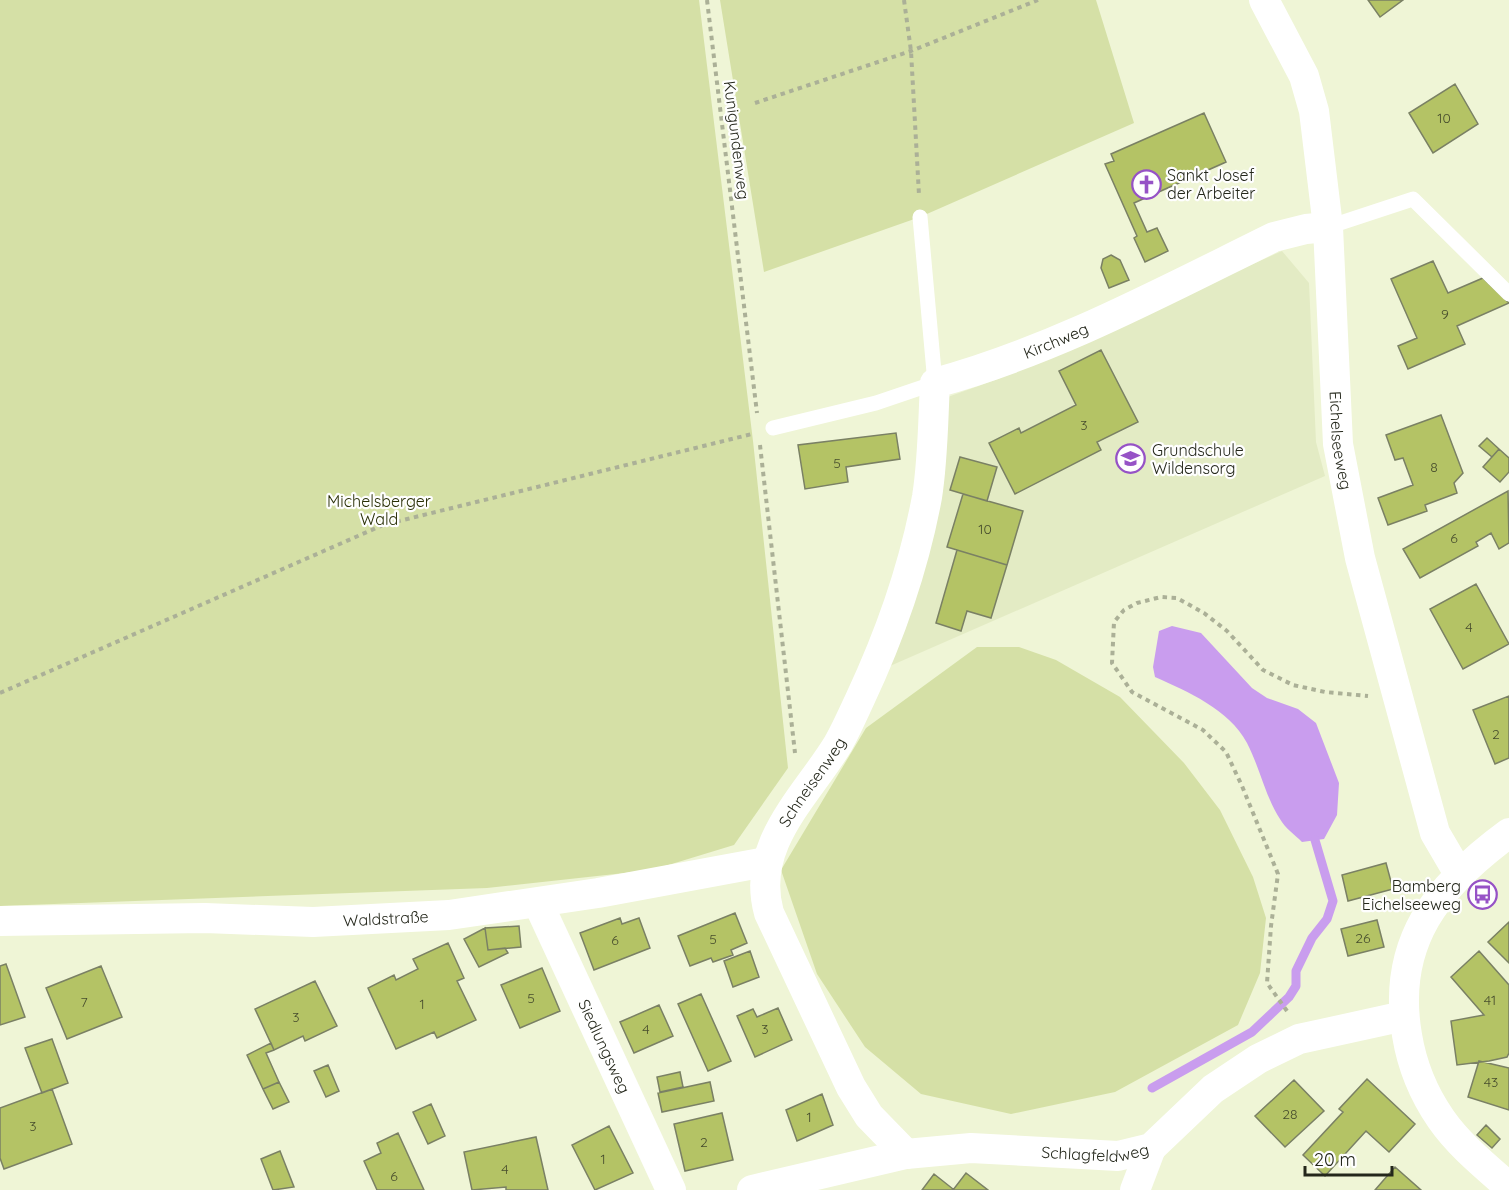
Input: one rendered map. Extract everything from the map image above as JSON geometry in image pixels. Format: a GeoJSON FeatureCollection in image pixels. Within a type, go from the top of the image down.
{"type":"FeatureCollection","features":[{"type":"Feature","properties":{"kind":"street","name":"Eichelseeweg"},"geometry":{"type":"LineString","coordinates":[[1264,0],[1304,76],[1314,111],[1328,227],[1338,444],[1360,558],[1435,833],[1459,874]]}},
{"type":"Feature","properties":{"kind":"street","name":"Kirchweg"},"geometry":{"type":"LineString","coordinates":[[934,383],[981,371],[1054,341],[1152,297],[1274,237],[1306,229],[1328,227]]}},
{"type":"Feature","properties":{"kind":"street","name":"Schneisenweg"},"geometry":{"type":"LineString","coordinates":[[906,1154],[869,1116],[851,1087],[769,913],[763,892],[766,862],[777,834],[839,742],[883,650],[910,566],[927,496],[934,383]]}},
{"type":"Feature","properties":{"kind":"street"},"geometry":{"type":"LineString","coordinates":[[1509,833],[1459,874],[1428,913],[1418,929],[1408,955],[1404,980],[1404,1016],[1415,1073],[1428,1098],[1464,1147],[1509,1187]]}},
{"type":"Feature","properties":{"kind":"street","name":"Waldstraße"},"geometry":{"type":"LineString","coordinates":[[0,921],[205,918],[313,922],[449,915],[538,903],[766,862]]}},
{"type":"Feature","properties":{"kind":"street","name":"Siedlungsweg"},"geometry":{"type":"LineString","coordinates":[[538,903],[671,1190]]}},
{"type":"Feature","properties":{"kind":"street","name":"Schlagfeldweg"},"geometry":{"type":"LineString","coordinates":[[752,1190],[906,1154],[971,1148],[1118,1156],[1151,1148],[1212,1089],[1258,1059],[1299,1039],[1404,1016]]}},
{"type":"Feature","properties":{"kind":"street"},"geometry":{"type":"LineString","coordinates":[[1135,1190],[1151,1148]]}},
{"type":"Feature","properties":{"kind":"lane"},"geometry":{"type":"LineString","coordinates":[[1328,227],[1413,200],[1509,294]]}},
{"type":"Feature","properties":{"kind":"lane"},"geometry":{"type":"LineString","coordinates":[[920,217],[934,383]]}},
{"type":"Feature","properties":{"kind":"lane","name":"Kirchweg"},"geometry":{"type":"LineString","coordinates":[[766,430],[876,403],[934,383]]}},
{"type":"Feature","properties":{"kind":"path","name":"Kunigundenweg"},"geometry":{"type":"LineString","coordinates":[[707,0],[743,282],[766,430],[795,753],[808,789]]}},
{"type":"Feature","properties":{"kind":"path"},"geometry":{"type":"LineString","coordinates":[[904,0],[911,51],[920,217]]}},
{"type":"Feature","properties":{"kind":"path"},"geometry":{"type":"LineString","coordinates":[[755,103],[911,51],[1038,0]]}},
{"type":"Feature","properties":{"kind":"path"},"geometry":{"type":"LineString","coordinates":[[0,693],[383,525],[766,430]]}},
{"type":"Feature","properties":{"kind":"path"},"geometry":{"type":"LineString","coordinates":[[1287,1010],[1267,983],[1278,874],[1242,786],[1226,752],[1203,730],[1132,692],[1112,663],[1114,622],[1124,610],[1137,603],[1161,597],[1177,598],[1204,613],[1227,631],[1263,670],[1293,685],[1325,692],[1375,697],[1396,694]]}},
{"type":"Feature","properties":{"kind":"shaded area","name":"Grundschule Wildensorg"},"geometry":{"type":"Polygon","coordinates":[[[1282,251],[1309,283],[1316,442],[1325,476],[890,666],[945,398],[998,379],[1282,251]]]}},
{"type":"Feature","properties":{"kind":"shaded area"},"geometry":{"type":"Polygon","coordinates":[[[1172,626],[1201,633],[1252,688],[1267,698],[1298,709],[1316,723],[1339,783],[1337,815],[1324,839],[1302,842],[1285,825],[1270,801],[1247,743],[1230,720],[1207,703],[1155,677],[1153,667],[1159,631],[1172,626]]]}},
{"type":"Feature","properties":{"kind":"green space","name":"Michelsberger Wald"},"geometry":{"type":"Polygon","coordinates":[[[0,0],[699,0],[753,441],[788,768],[734,845],[652,870],[487,888],[0,906],[0,0]]]}},
{"type":"Feature","properties":{"kind":"green space"},"geometry":{"type":"Polygon","coordinates":[[[720,0],[1096,0],[1134,123],[920,217],[764,272],[720,0]]]}},
{"type":"Feature","properties":{"kind":"green space"},"geometry":{"type":"Polygon","coordinates":[[[977,647],[1019,647],[1056,660],[1120,697],[1184,763],[1220,810],[1253,877],[1266,918],[1260,973],[1238,1025],[1115,1092],[1011,1114],[921,1094],[865,1047],[817,974],[781,870],[866,728],[977,647]]]}},
{"type":"Feature","properties":{"kind":"building"},"geometry":{"type":"Polygon","coordinates":[[[1368,0],[1403,0],[1380,17],[1368,0]]]}},
{"type":"Feature","properties":{"kind":"building"},"geometry":{"type":"Polygon","coordinates":[[[1455,84],[1478,124],[1433,153],[1409,113],[1455,84]]]}},
{"type":"Feature","properties":{"kind":"building","name":"Sankt Josef der Arbeiter"},"geometry":{"type":"Polygon","coordinates":[[[1204,113],[1226,162],[1134,203],[1147,232],[1157,228],[1168,251],[1145,262],[1134,238],[1137,236],[1105,164],[1114,161],[1111,154],[1204,113]]]}},
{"type":"Feature","properties":{"kind":"building"},"geometry":{"type":"Polygon","coordinates":[[[1111,255],[1120,260],[1129,280],[1109,288],[1101,268],[1103,259],[1111,255]]]}},
{"type":"Feature","properties":{"kind":"building"},"geometry":{"type":"Polygon","coordinates":[[[1433,261],[1448,293],[1483,278],[1509,303],[1457,326],[1465,344],[1408,369],[1398,346],[1417,338],[1391,279],[1433,261]]]}},
{"type":"Feature","properties":{"kind":"building"},"geometry":{"type":"Polygon","coordinates":[[[1101,350],[1138,422],[1097,442],[1101,450],[1015,494],[989,443],[1019,428],[1021,433],[1076,405],[1059,371],[1101,350]]]}},
{"type":"Feature","properties":{"kind":"building"},"geometry":{"type":"Polygon","coordinates":[[[1441,415],[1463,473],[1454,483],[1457,493],[1425,505],[1427,511],[1388,525],[1378,498],[1413,485],[1403,458],[1395,460],[1386,435],[1441,415]]]}},
{"type":"Feature","properties":{"kind":"building"},"geometry":{"type":"Polygon","coordinates":[[[896,433],[900,459],[846,467],[848,482],[805,489],[798,445],[896,433]]]}},
{"type":"Feature","properties":{"kind":"building"},"geometry":{"type":"Polygon","coordinates":[[[1487,438],[1499,449],[1492,457],[1479,446],[1487,438]]]}},
{"type":"Feature","properties":{"kind":"building"},"geometry":{"type":"Polygon","coordinates":[[[1499,449],[1509,458],[1509,472],[1500,482],[1483,467],[1499,449]]]}},
{"type":"Feature","properties":{"kind":"building"},"geometry":{"type":"Polygon","coordinates":[[[960,457],[997,467],[987,501],[950,490],[960,457]]]}},
{"type":"Feature","properties":{"kind":"building"},"geometry":{"type":"Polygon","coordinates":[[[1508,491],[1509,543],[1499,549],[1491,533],[1476,542],[1478,546],[1420,578],[1403,549],[1508,491]]]}},
{"type":"Feature","properties":{"kind":"building"},"geometry":{"type":"Polygon","coordinates":[[[963,494],[1023,511],[1007,565],[947,547],[963,494]]]}},
{"type":"Feature","properties":{"kind":"building"},"geometry":{"type":"Polygon","coordinates":[[[957,550],[1007,565],[991,618],[967,611],[961,631],[936,623],[957,550]]]}},
{"type":"Feature","properties":{"kind":"building"},"geometry":{"type":"Polygon","coordinates":[[[1476,584],[1509,644],[1463,669],[1430,609],[1476,584]]]}},
{"type":"Feature","properties":{"kind":"building"},"geometry":{"type":"Polygon","coordinates":[[[1509,696],[1509,758],[1495,764],[1473,710],[1509,696]]]}},
{"type":"Feature","properties":{"kind":"building"},"geometry":{"type":"Polygon","coordinates":[[[1386,863],[1393,889],[1348,901],[1342,875],[1386,863]]]}},
{"type":"Feature","properties":{"kind":"building"},"geometry":{"type":"Polygon","coordinates":[[[735,913],[747,943],[731,950],[733,955],[713,962],[711,958],[690,966],[678,936],[735,913]]]}},
{"type":"Feature","properties":{"kind":"building"},"geometry":{"type":"Polygon","coordinates":[[[620,918],[622,924],[639,918],[650,948],[594,970],[580,933],[620,918]]]}},
{"type":"Feature","properties":{"kind":"building"},"geometry":{"type":"Polygon","coordinates":[[[1377,920],[1384,947],[1348,956],[1341,929],[1377,920]]]}},
{"type":"Feature","properties":{"kind":"building"},"geometry":{"type":"Polygon","coordinates":[[[1509,922],[1509,963],[1488,942],[1509,922]]]}},
{"type":"Feature","properties":{"kind":"building"},"geometry":{"type":"Polygon","coordinates":[[[519,926],[521,947],[488,950],[485,928],[519,926]]]}},
{"type":"Feature","properties":{"kind":"building"},"geometry":{"type":"Polygon","coordinates":[[[485,928],[488,950],[505,948],[508,953],[479,967],[464,939],[485,928]]]}},
{"type":"Feature","properties":{"kind":"building"},"geometry":{"type":"Polygon","coordinates":[[[448,943],[464,978],[457,981],[476,1020],[437,1038],[434,1032],[396,1049],[368,988],[394,975],[396,980],[418,969],[413,959],[448,943]]]}},
{"type":"Feature","properties":{"kind":"building"},"geometry":{"type":"Polygon","coordinates":[[[750,951],[759,977],[733,987],[724,961],[750,951]]]}},
{"type":"Feature","properties":{"kind":"building"},"geometry":{"type":"Polygon","coordinates":[[[1479,951],[1509,985],[1509,1053],[1507,1057],[1457,1065],[1451,1021],[1484,1015],[1451,977],[1479,951]]]}},
{"type":"Feature","properties":{"kind":"building"},"geometry":{"type":"Polygon","coordinates":[[[6,964],[25,1017],[0,1025],[0,966],[6,964]]]}},
{"type":"Feature","properties":{"kind":"building"},"geometry":{"type":"Polygon","coordinates":[[[101,966],[122,1017],[67,1039],[46,988],[101,966]]]}},
{"type":"Feature","properties":{"kind":"building"},"geometry":{"type":"Polygon","coordinates":[[[542,968],[560,1011],[520,1028],[501,985],[542,968]]]}},
{"type":"Feature","properties":{"kind":"building"},"geometry":{"type":"Polygon","coordinates":[[[315,981],[337,1026],[305,1041],[303,1036],[274,1050],[255,1009],[315,981]]]}},
{"type":"Feature","properties":{"kind":"building"},"geometry":{"type":"Polygon","coordinates":[[[701,994],[731,1061],[708,1071],[678,1004],[701,994]]]}},
{"type":"Feature","properties":{"kind":"building"},"geometry":{"type":"Polygon","coordinates":[[[659,1005],[673,1036],[634,1053],[620,1022],[659,1005]]]}},
{"type":"Feature","properties":{"kind":"building"},"geometry":{"type":"Polygon","coordinates":[[[778,1008],[792,1040],[755,1057],[737,1016],[753,1009],[757,1017],[778,1008]]]}},
{"type":"Feature","properties":{"kind":"building"},"geometry":{"type":"Polygon","coordinates":[[[52,1039],[68,1083],[42,1093],[25,1048],[52,1039]]]}},
{"type":"Feature","properties":{"kind":"building"},"geometry":{"type":"Polygon","coordinates":[[[271,1043],[274,1050],[266,1053],[279,1082],[263,1089],[247,1055],[271,1043]]]}},
{"type":"Feature","properties":{"kind":"building"},"geometry":{"type":"Polygon","coordinates":[[[1479,1061],[1509,1068],[1509,1110],[1468,1097],[1479,1061]]]}},
{"type":"Feature","properties":{"kind":"building"},"geometry":{"type":"Polygon","coordinates":[[[328,1065],[339,1091],[326,1097],[314,1071],[328,1065]]]}},
{"type":"Feature","properties":{"kind":"building"},"geometry":{"type":"Polygon","coordinates":[[[680,1072],[683,1087],[660,1092],[657,1077],[680,1072]]]}},
{"type":"Feature","properties":{"kind":"building"},"geometry":{"type":"Polygon","coordinates":[[[1367,1079],[1415,1124],[1389,1152],[1366,1131],[1325,1176],[1303,1155],[1343,1112],[1339,1109],[1367,1079]]]}},
{"type":"Feature","properties":{"kind":"building"},"geometry":{"type":"Polygon","coordinates":[[[1294,1080],[1324,1111],[1285,1147],[1255,1116],[1294,1080]]]}},
{"type":"Feature","properties":{"kind":"building"},"geometry":{"type":"Polygon","coordinates":[[[279,1082],[289,1102],[273,1109],[263,1089],[279,1082]]]}},
{"type":"Feature","properties":{"kind":"building"},"geometry":{"type":"Polygon","coordinates":[[[710,1082],[714,1101],[662,1112],[658,1093],[710,1082]]]}},
{"type":"Feature","properties":{"kind":"building"},"geometry":{"type":"Polygon","coordinates":[[[52,1089],[72,1144],[4,1169],[0,1158],[0,1108],[52,1089]]]}},
{"type":"Feature","properties":{"kind":"building"},"geometry":{"type":"Polygon","coordinates":[[[822,1094],[833,1125],[797,1141],[786,1110],[822,1094]]]}},
{"type":"Feature","properties":{"kind":"building"},"geometry":{"type":"Polygon","coordinates":[[[431,1104],[445,1136],[428,1144],[413,1112],[431,1104]]]}},
{"type":"Feature","properties":{"kind":"building"},"geometry":{"type":"Polygon","coordinates":[[[722,1113],[733,1160],[685,1171],[674,1124],[722,1113]]]}},
{"type":"Feature","properties":{"kind":"building"},"geometry":{"type":"Polygon","coordinates":[[[1486,1125],[1500,1139],[1492,1148],[1477,1135],[1486,1125]]]}},
{"type":"Feature","properties":{"kind":"building"},"geometry":{"type":"Polygon","coordinates":[[[609,1126],[633,1173],[595,1190],[572,1145],[609,1126]]]}},
{"type":"Feature","properties":{"kind":"building"},"geometry":{"type":"Polygon","coordinates":[[[398,1133],[424,1190],[377,1190],[364,1161],[381,1153],[377,1143],[398,1133]]]}},
{"type":"Feature","properties":{"kind":"building"},"geometry":{"type":"Polygon","coordinates":[[[536,1137],[548,1190],[506,1190],[506,1187],[472,1190],[464,1152],[536,1137]]]}},
{"type":"Feature","properties":{"kind":"building"},"geometry":{"type":"Polygon","coordinates":[[[280,1151],[294,1187],[273,1190],[261,1159],[280,1151]]]}},
{"type":"Feature","properties":{"kind":"building"},"geometry":{"type":"Polygon","coordinates":[[[1395,1167],[1421,1190],[1375,1190],[1395,1167]]]}},
{"type":"Feature","properties":{"kind":"building"},"geometry":{"type":"Polygon","coordinates":[[[966,1173],[988,1190],[953,1190],[966,1173]]]}},
{"type":"Feature","properties":{"kind":"building"},"geometry":{"type":"Polygon","coordinates":[[[934,1174],[953,1189],[953,1190],[922,1190],[934,1174]]]}},
{"type":"Feature","properties":{"kind":"waterway"},"geometry":{"type":"LineString","coordinates":[[1152,1088],[1252,1032],[1289,997],[1296,986],[1296,971],[1312,938],[1327,919],[1333,901],[1315,840]]}},
{"type":"Feature","properties":{"kind":"place","name":"Sankt Josef der Arbeiter"},"geometry":{"type":"Point","coordinates":[1146,184]}},
{"type":"Feature","properties":{"kind":"place","name":"Grundschule Wildensorg"},"geometry":{"type":"Point","coordinates":[1131,459]}},
{"type":"Feature","properties":{"kind":"place","name":"Bamberg Eichelseeweg"},"geometry":{"type":"Point","coordinates":[1482,895]}}]}
